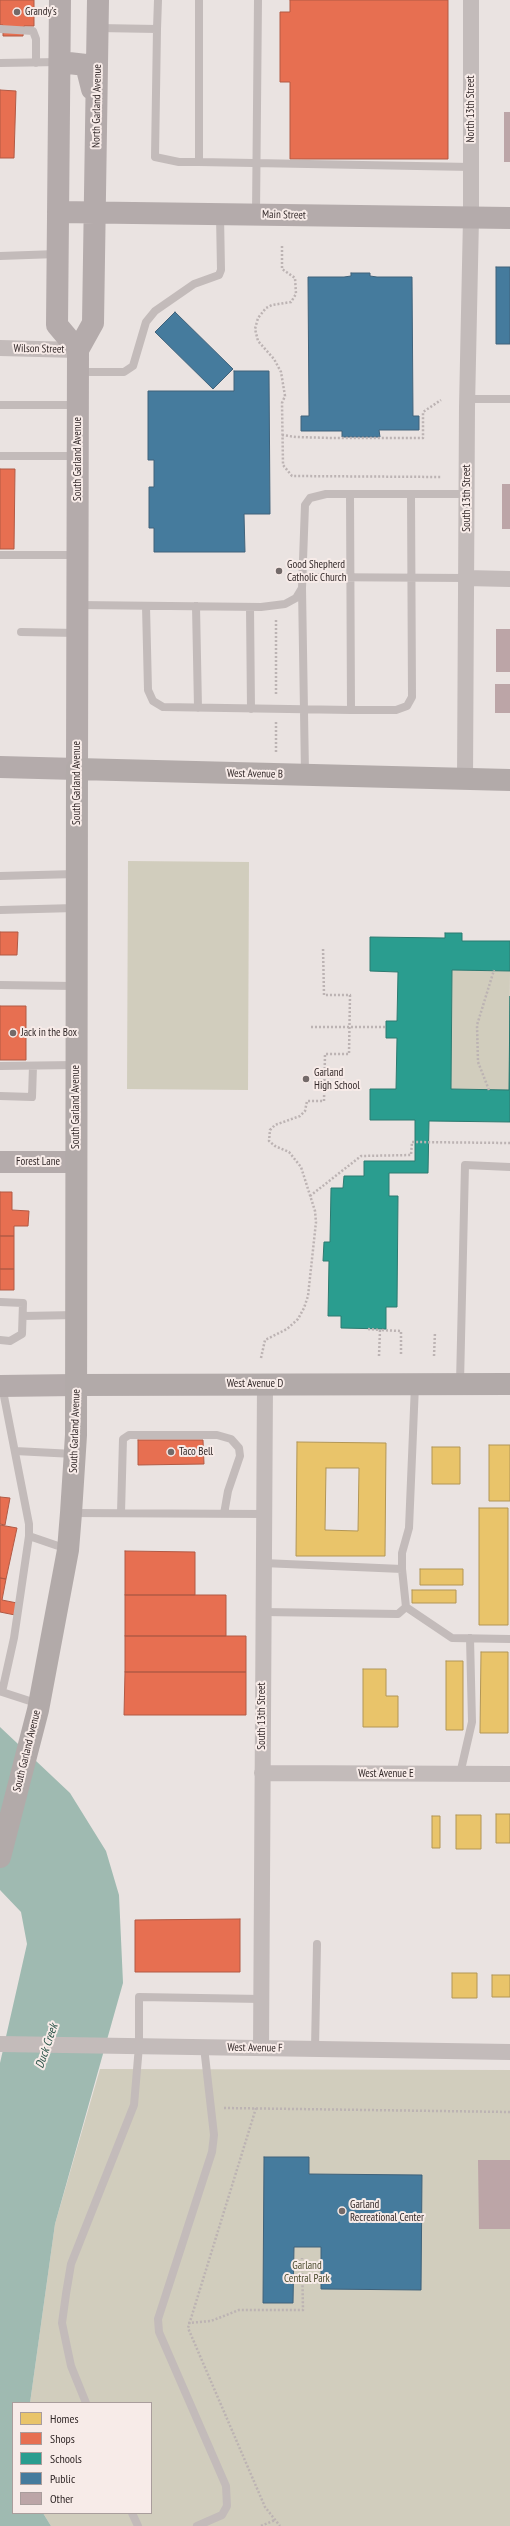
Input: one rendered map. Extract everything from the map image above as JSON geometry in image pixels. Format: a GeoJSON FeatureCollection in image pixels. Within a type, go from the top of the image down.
{"type":"FeatureCollection","features":[{"type":"Feature","properties":{"kind":"main road"},"geometry":{"type":"LineString","coordinates":[[60,0],[58,325],[78,350],[93,323],[95,213]]}},
{"type":"Feature","properties":{"kind":"main road","name":"North Garland Avenue"},"geometry":{"type":"LineString","coordinates":[[95,213],[98,0]]}},
{"type":"Feature","properties":{"kind":"main road"},"geometry":{"type":"LineString","coordinates":[[60,62],[86,65],[96,113]]}},
{"type":"Feature","properties":{"kind":"main road","name":"Main Street"},"geometry":{"type":"LineString","coordinates":[[58,212],[510,218]]}},
{"type":"Feature","properties":{"kind":"main road","name":"South Garland Avenue"},"geometry":{"type":"LineString","coordinates":[[0,1857],[39,1707],[68,1550],[75,1454],[78,350]]}},
{"type":"Feature","properties":{"kind":"main road","name":"West Avenue B"},"geometry":{"type":"LineString","coordinates":[[0,767],[510,780]]}},
{"type":"Feature","properties":{"kind":"main road","name":"Forest Lane"},"geometry":{"type":"LineString","coordinates":[[0,1162],[75,1162]]}},
{"type":"Feature","properties":{"kind":"main road","name":"West Avenue D"},"geometry":{"type":"LineString","coordinates":[[1,1386],[415,1383],[510,1384]]}},
{"type":"Feature","properties":{"kind":"street","name":"North 13th Street"},"geometry":{"type":"LineString","coordinates":[[471,0],[471,218]]}},
{"type":"Feature","properties":{"kind":"street","name":"South 13th Street"},"geometry":{"type":"LineString","coordinates":[[465,779],[467,399],[471,218]]}},
{"type":"Feature","properties":{"kind":"street","name":"Wilson Street"},"geometry":{"type":"LineString","coordinates":[[0,348],[78,350]]}},
{"type":"Feature","properties":{"kind":"street"},"geometry":{"type":"LineString","coordinates":[[466,578],[510,579]]}},
{"type":"Feature","properties":{"kind":"street","name":"South 13th Street"},"geometry":{"type":"LineString","coordinates":[[261,2048],[263,1514],[265,1384]]}},
{"type":"Feature","properties":{"kind":"street","name":"West Avenue E"},"geometry":{"type":"LineString","coordinates":[[262,1773],[510,1774]]}},
{"type":"Feature","properties":{"kind":"street","name":"West Avenue F"},"geometry":{"type":"LineString","coordinates":[[2,2044],[510,2052]]}},
{"type":"Feature","properties":{"kind":"lane"},"geometry":{"type":"LineString","coordinates":[[158,0],[155,157],[179,162],[471,167]]}},
{"type":"Feature","properties":{"kind":"lane"},"geometry":{"type":"LineString","coordinates":[[199,0],[199,162]]}},
{"type":"Feature","properties":{"kind":"lane"},"geometry":{"type":"LineString","coordinates":[[256,214],[258,0]]}},
{"type":"Feature","properties":{"kind":"lane"},"geometry":{"type":"LineString","coordinates":[[98,28],[158,29]]}},
{"type":"Feature","properties":{"kind":"lane"},"geometry":{"type":"LineString","coordinates":[[0,29],[33,31],[36,39],[36,63]]}},
{"type":"Feature","properties":{"kind":"lane"},"geometry":{"type":"LineString","coordinates":[[0,63],[60,62]]}},
{"type":"Feature","properties":{"kind":"lane"},"geometry":{"type":"LineString","coordinates":[[79,372],[124,372],[133,366],[146,322],[155,311],[194,284],[219,275],[221,270],[220,214]]}},
{"type":"Feature","properties":{"kind":"lane"},"geometry":{"type":"LineString","coordinates":[[0,256],[58,254]]}},
{"type":"Feature","properties":{"kind":"lane"},"geometry":{"type":"LineString","coordinates":[[467,399],[510,398]]}},
{"type":"Feature","properties":{"kind":"lane"},"geometry":{"type":"LineString","coordinates":[[0,405],[79,405]]}},
{"type":"Feature","properties":{"kind":"lane"},"geometry":{"type":"LineString","coordinates":[[0,456],[78,456]]}},
{"type":"Feature","properties":{"kind":"lane"},"geometry":{"type":"LineString","coordinates":[[305,775],[302,588],[305,505],[310,498],[326,494],[467,494]]}},
{"type":"Feature","properties":{"kind":"lane"},"geometry":{"type":"LineString","coordinates":[[350,494],[351,710]]}},
{"type":"Feature","properties":{"kind":"lane"},"geometry":{"type":"LineString","coordinates":[[146,606],[148,690],[153,701],[163,707],[396,710],[407,706],[412,697],[411,494]]}},
{"type":"Feature","properties":{"kind":"lane"},"geometry":{"type":"LineString","coordinates":[[0,555],[78,555]]}},
{"type":"Feature","properties":{"kind":"lane"},"geometry":{"type":"LineString","coordinates":[[303,577],[466,578]]}},
{"type":"Feature","properties":{"kind":"lane"},"geometry":{"type":"LineString","coordinates":[[78,605],[250,607],[285,604],[296,598],[302,588]]}},
{"type":"Feature","properties":{"kind":"lane"},"geometry":{"type":"LineString","coordinates":[[196,606],[198,708]]}},
{"type":"Feature","properties":{"kind":"lane"},"geometry":{"type":"LineString","coordinates":[[250,607],[252,709]]}},
{"type":"Feature","properties":{"kind":"lane"},"geometry":{"type":"LineString","coordinates":[[22,632],[78,633]]}},
{"type":"Feature","properties":{"kind":"lane"},"geometry":{"type":"LineString","coordinates":[[0,876],[77,874]]}},
{"type":"Feature","properties":{"kind":"lane"},"geometry":{"type":"LineString","coordinates":[[0,910],[77,908]]}},
{"type":"Feature","properties":{"kind":"lane"},"geometry":{"type":"LineString","coordinates":[[0,985],[76,986]]}},
{"type":"Feature","properties":{"kind":"lane"},"geometry":{"type":"LineString","coordinates":[[0,1066],[76,1065]]}},
{"type":"Feature","properties":{"kind":"lane"},"geometry":{"type":"LineString","coordinates":[[0,1096],[32,1096],[32,1066]]}},
{"type":"Feature","properties":{"kind":"lane"},"geometry":{"type":"LineString","coordinates":[[460,1384],[465,1165],[510,1167]]}},
{"type":"Feature","properties":{"kind":"lane"},"geometry":{"type":"LineString","coordinates":[[0,1302],[23,1303],[22,1334],[10,1340],[0,1340]]}},
{"type":"Feature","properties":{"kind":"lane"},"geometry":{"type":"LineString","coordinates":[[23,1316],[76,1315]]}},
{"type":"Feature","properties":{"kind":"lane"},"geometry":{"type":"LineString","coordinates":[[406,1607],[402,1553],[409,1528],[415,1383]]}},
{"type":"Feature","properties":{"kind":"lane"},"geometry":{"type":"LineString","coordinates":[[1,1386],[29,1524],[29,1536],[14,1638],[2,1692],[39,1707]]}},
{"type":"Feature","properties":{"kind":"lane"},"geometry":{"type":"LineString","coordinates":[[121,1513],[123,1439],[129,1434],[217,1435],[231,1439],[239,1448],[240,1456],[228,1491],[224,1514]]}},
{"type":"Feature","properties":{"kind":"lane"},"geometry":{"type":"LineString","coordinates":[[15,1451],[75,1454]]}},
{"type":"Feature","properties":{"kind":"lane"},"geometry":{"type":"LineString","coordinates":[[71,1513],[263,1514]]}},
{"type":"Feature","properties":{"kind":"lane"},"geometry":{"type":"LineString","coordinates":[[29,1536],[68,1550]]}},
{"type":"Feature","properties":{"kind":"lane"},"geometry":{"type":"LineString","coordinates":[[263,1563],[402,1569]]}},
{"type":"Feature","properties":{"kind":"lane"},"geometry":{"type":"LineString","coordinates":[[263,1612],[398,1614],[406,1607]]}},
{"type":"Feature","properties":{"kind":"lane"},"geometry":{"type":"LineString","coordinates":[[406,1607],[452,1638],[510,1639]]}},
{"type":"Feature","properties":{"kind":"lane"},"geometry":{"type":"LineString","coordinates":[[460,1774],[472,1722],[470,1638]]}},
{"type":"Feature","properties":{"kind":"lane"},"geometry":{"type":"LineString","coordinates":[[315,2049],[317,1944]]}},
{"type":"Feature","properties":{"kind":"lane"},"geometry":{"type":"LineString","coordinates":[[86,2402],[71,2366],[62,2323],[71,2264],[134,2105],[139,2046],[139,1997],[262,1999]]}},
{"type":"Feature","properties":{"kind":"lane"},"geometry":{"type":"LineString","coordinates":[[197,2526],[222,2515],[227,2506],[226,2486],[159,2332],[158,2319],[212,2152],[214,2135],[204,2047]]}},
{"type":"Feature","properties":{"kind":"lane"},"geometry":{"type":"LineString","coordinates":[[132,2514],[138,2526]]}},
{"type":"Feature","properties":{"kind":"path"},"geometry":{"type":"LineString","coordinates":[[282,246],[282,269],[294,278],[296,294],[291,302],[272,305],[266,308],[258,318],[255,329],[258,341],[274,359],[281,372],[285,396],[282,403],[283,465],[292,476],[441,477]]}},
{"type":"Feature","properties":{"kind":"path"},"geometry":{"type":"LineString","coordinates":[[282,434],[296,437],[423,438],[423,412],[441,400]]}},
{"type":"Feature","properties":{"kind":"path"},"geometry":{"type":"LineString","coordinates":[[276,620],[276,696]]}},
{"type":"Feature","properties":{"kind":"path"},"geometry":{"type":"LineString","coordinates":[[276,722],[276,755]]}},
{"type":"Feature","properties":{"kind":"path"},"geometry":{"type":"LineString","coordinates":[[262,1358],[265,1340],[280,1334],[298,1319],[308,1296],[316,1222],[315,1211],[301,1167],[289,1152],[275,1146],[269,1141],[270,1130],[275,1125],[300,1116],[305,1111],[307,1101],[324,1101],[325,1054],[349,1054],[350,995],[324,995],[323,948]]}},
{"type":"Feature","properties":{"kind":"path"},"geometry":{"type":"LineString","coordinates":[[489,1090],[478,1062],[477,1025],[494,970]]}},
{"type":"Feature","properties":{"kind":"path"},"geometry":{"type":"LineString","coordinates":[[310,1027],[386,1027]]}},
{"type":"Feature","properties":{"kind":"path"},"geometry":{"type":"LineString","coordinates":[[310,1196],[361,1156],[411,1155],[412,1142],[510,1144]]}},
{"type":"Feature","properties":{"kind":"path"},"geometry":{"type":"LineString","coordinates":[[368,1329],[401,1331],[401,1356]]}},
{"type":"Feature","properties":{"kind":"path"},"geometry":{"type":"LineString","coordinates":[[379,1356],[380,1330]]}},
{"type":"Feature","properties":{"kind":"path"},"geometry":{"type":"LineString","coordinates":[[434,1356],[435,1332]]}},
{"type":"Feature","properties":{"kind":"path"},"geometry":{"type":"LineString","coordinates":[[221,2108],[510,2112]]}},
{"type":"Feature","properties":{"kind":"path"},"geometry":{"type":"LineString","coordinates":[[256,2108],[188,2323],[188,2328],[265,2507],[280,2526]]}},
{"type":"Feature","properties":{"kind":"path"},"geometry":{"type":"LineString","coordinates":[[188,2323],[211,2321],[239,2310],[303,2310],[302,2258]]}},
{"type":"Feature","properties":{"kind":"path"},"geometry":{"type":"LineString","coordinates":[[261,2526],[275,2520]]}},
{"type":"Feature","properties":{"kind":"green space"},"geometry":{"type":"Polygon","coordinates":[[[128,861],[249,862],[248,1090],[127,1089],[128,861]]]}},
{"type":"Feature","properties":{"kind":"green space"},"geometry":{"type":"Polygon","coordinates":[[[452,970],[510,971],[509,1090],[451,1089],[452,970]]]}},
{"type":"Feature","properties":{"kind":"green space","name":"Garland Central Park"},"geometry":{"type":"Polygon","coordinates":[[[100,2069],[510,2070],[510,2526],[51,2526],[44,2514],[152,2514],[152,2402],[30,2402],[55,2224],[100,2069]]]}},
{"type":"Feature","properties":{"kind":"water","name":"Duck Creek"},"geometry":{"type":"Polygon","coordinates":[[[0,1727],[70,1793],[106,1851],[119,1895],[123,1983],[55,2224],[30,2402],[12,2402],[12,2514],[44,2514],[51,2526],[0,2526],[0,2063],[27,1944],[21,1912],[0,1890],[0,1727]]]}},
{"type":"Feature","properties":{"kind":"building: Homes"},"geometry":{"type":"Polygon","coordinates":[[[297,1442],[386,1443],[385,1556],[296,1556],[297,1442]],[[326,1468],[325,1530],[358,1531],[359,1468],[326,1468]]]}},
{"type":"Feature","properties":{"kind":"building: Homes"},"geometry":{"type":"Polygon","coordinates":[[[489,1445],[510,1445],[510,1501],[489,1501],[489,1445]]]}},
{"type":"Feature","properties":{"kind":"building: Homes"},"geometry":{"type":"Polygon","coordinates":[[[432,1447],[460,1447],[460,1484],[432,1484],[432,1447]]]}},
{"type":"Feature","properties":{"kind":"building: Homes"},"geometry":{"type":"Polygon","coordinates":[[[479,1508],[508,1508],[508,1625],[479,1625],[479,1508]]]}},
{"type":"Feature","properties":{"kind":"building: Homes"},"geometry":{"type":"Polygon","coordinates":[[[420,1569],[463,1569],[463,1585],[420,1585],[420,1569]]]}},
{"type":"Feature","properties":{"kind":"building: Homes"},"geometry":{"type":"Polygon","coordinates":[[[412,1590],[456,1590],[456,1603],[412,1603],[412,1590]]]}},
{"type":"Feature","properties":{"kind":"building: Homes"},"geometry":{"type":"Polygon","coordinates":[[[481,1652],[508,1652],[508,1733],[480,1733],[481,1652]]]}},
{"type":"Feature","properties":{"kind":"building: Homes"},"geometry":{"type":"Polygon","coordinates":[[[446,1661],[463,1661],[463,1730],[446,1730],[446,1661]]]}},
{"type":"Feature","properties":{"kind":"building: Homes"},"geometry":{"type":"Polygon","coordinates":[[[363,1669],[386,1669],[386,1696],[398,1696],[398,1727],[363,1727],[363,1669]]]}},
{"type":"Feature","properties":{"kind":"building: Homes"},"geometry":{"type":"Polygon","coordinates":[[[496,1814],[510,1814],[510,1843],[496,1843],[496,1814]]]}},
{"type":"Feature","properties":{"kind":"building: Homes"},"geometry":{"type":"Polygon","coordinates":[[[456,1815],[481,1815],[481,1849],[456,1849],[456,1815]]]}},
{"type":"Feature","properties":{"kind":"building: Homes"},"geometry":{"type":"Polygon","coordinates":[[[432,1816],[440,1816],[440,1848],[432,1848],[432,1816]]]}},
{"type":"Feature","properties":{"kind":"building: Homes"},"geometry":{"type":"Polygon","coordinates":[[[452,1973],[477,1973],[477,1998],[452,1998],[452,1973]]]}},
{"type":"Feature","properties":{"kind":"building: Homes"},"geometry":{"type":"Polygon","coordinates":[[[492,1975],[510,1975],[510,1997],[492,1997],[492,1975]]]}},
{"type":"Feature","properties":{"kind":"building: Shops","name":"Grandy's"},"geometry":{"type":"Polygon","coordinates":[[[0,0],[34,0],[34,26],[24,26],[23,36],[3,36],[3,25],[0,25],[0,0]]]}},
{"type":"Feature","properties":{"kind":"building: Shops"},"geometry":{"type":"Polygon","coordinates":[[[290,0],[448,0],[448,159],[290,159],[290,82],[280,82],[280,12],[290,12],[290,0]]]}},
{"type":"Feature","properties":{"kind":"building: Shops"},"geometry":{"type":"Polygon","coordinates":[[[0,90],[16,91],[14,158],[0,158],[0,90]]]}},
{"type":"Feature","properties":{"kind":"building: Shops"},"geometry":{"type":"Polygon","coordinates":[[[0,469],[15,469],[14,549],[0,549],[0,469]]]}},
{"type":"Feature","properties":{"kind":"building: Shops"},"geometry":{"type":"Polygon","coordinates":[[[0,932],[18,932],[17,955],[0,955],[0,932]]]}},
{"type":"Feature","properties":{"kind":"building: Shops","name":"Jack in the Box"},"geometry":{"type":"Polygon","coordinates":[[[0,1006],[26,1006],[26,1060],[0,1060],[0,1006]]]}},
{"type":"Feature","properties":{"kind":"building: Shops"},"geometry":{"type":"Polygon","coordinates":[[[0,1192],[12,1192],[12,1210],[29,1211],[28,1226],[14,1226],[14,1236],[0,1236],[0,1192]]]}},
{"type":"Feature","properties":{"kind":"building: Shops"},"geometry":{"type":"Polygon","coordinates":[[[0,1236],[14,1236],[14,1269],[0,1269],[0,1236]]]}},
{"type":"Feature","properties":{"kind":"building: Shops"},"geometry":{"type":"Polygon","coordinates":[[[0,1269],[14,1269],[14,1290],[0,1290],[0,1269]]]}},
{"type":"Feature","properties":{"kind":"building: Shops","name":"Taco Bell"},"geometry":{"type":"Polygon","coordinates":[[[138,1440],[203,1440],[204,1464],[138,1465],[138,1440]]]}},
{"type":"Feature","properties":{"kind":"building: Shops"},"geometry":{"type":"Polygon","coordinates":[[[0,1497],[10,1498],[5,1525],[0,1524],[0,1497]]]}},
{"type":"Feature","properties":{"kind":"building: Shops"},"geometry":{"type":"Polygon","coordinates":[[[0,1525],[17,1528],[6,1579],[0,1578],[0,1525]]]}},
{"type":"Feature","properties":{"kind":"building: Shops"},"geometry":{"type":"Polygon","coordinates":[[[125,1551],[195,1552],[195,1595],[125,1595],[125,1551]]]}},
{"type":"Feature","properties":{"kind":"building: Shops"},"geometry":{"type":"Polygon","coordinates":[[[0,1578],[6,1579],[2,1600],[17,1603],[15,1615],[0,1612],[0,1578]]]}},
{"type":"Feature","properties":{"kind":"building: Shops"},"geometry":{"type":"Polygon","coordinates":[[[125,1595],[226,1595],[226,1636],[125,1636],[125,1595]]]}},
{"type":"Feature","properties":{"kind":"building: Shops"},"geometry":{"type":"Polygon","coordinates":[[[125,1636],[246,1636],[246,1672],[125,1672],[125,1636]]]}},
{"type":"Feature","properties":{"kind":"building: Shops"},"geometry":{"type":"Polygon","coordinates":[[[125,1672],[246,1672],[246,1715],[124,1715],[125,1672]]]}},
{"type":"Feature","properties":{"kind":"building: Shops"},"geometry":{"type":"Polygon","coordinates":[[[240,1919],[240,1972],[135,1972],[135,1920],[240,1919]]]}},
{"type":"Feature","properties":{"kind":"building: Schools","name":"Garland High School"},"geometry":{"type":"Polygon","coordinates":[[[445,933],[462,933],[462,941],[510,941],[510,971],[452,970],[451,1089],[509,1090],[510,996],[510,1122],[429,1121],[428,1173],[389,1173],[389,1196],[398,1196],[397,1307],[386,1307],[386,1329],[341,1328],[341,1316],[328,1316],[329,1261],[323,1261],[324,1242],[330,1242],[331,1188],[343,1188],[344,1176],[364,1176],[364,1161],[415,1161],[415,1120],[370,1120],[370,1089],[396,1089],[397,1038],[386,1038],[386,1021],[397,1021],[398,972],[370,971],[370,937],[445,938],[445,933]]]}},
{"type":"Feature","properties":{"kind":"building: Public"},"geometry":{"type":"Polygon","coordinates":[[[496,267],[510,267],[510,344],[496,344],[496,267]]]}},
{"type":"Feature","properties":{"kind":"building: Public"},"geometry":{"type":"Polygon","coordinates":[[[351,273],[370,273],[370,276],[377,277],[412,277],[413,416],[419,416],[419,430],[379,430],[380,437],[342,437],[342,431],[301,431],[301,416],[309,416],[308,277],[344,277],[351,276],[351,273]]]}},
{"type":"Feature","properties":{"kind":"building: Public"},"geometry":{"type":"Polygon","coordinates":[[[175,312],[233,369],[213,389],[155,332],[175,312]]]}},
{"type":"Feature","properties":{"kind":"building: Public"},"geometry":{"type":"Polygon","coordinates":[[[234,371],[269,371],[270,514],[244,514],[245,552],[154,552],[154,528],[149,528],[149,487],[154,487],[154,460],[148,460],[148,391],[234,391],[234,371]]]}},
{"type":"Feature","properties":{"kind":"building: Public","name":"Garland Recreational Center"},"geometry":{"type":"Polygon","coordinates":[[[264,2157],[309,2157],[309,2174],[422,2175],[421,2290],[321,2289],[321,2247],[294,2247],[293,2303],[263,2303],[264,2157]]]}},
{"type":"Feature","properties":{"kind":"building: Other"},"geometry":{"type":"Polygon","coordinates":[[[504,112],[510,112],[510,162],[504,162],[504,112]]]}},
{"type":"Feature","properties":{"kind":"building: Other"},"geometry":{"type":"Polygon","coordinates":[[[502,484],[510,484],[510,529],[502,529],[502,484]]]}},
{"type":"Feature","properties":{"kind":"building: Other"},"geometry":{"type":"Polygon","coordinates":[[[496,629],[510,629],[510,672],[496,672],[496,629]]]}},
{"type":"Feature","properties":{"kind":"building: Other"},"geometry":{"type":"Polygon","coordinates":[[[495,684],[510,684],[510,713],[495,713],[495,684]]]}},
{"type":"Feature","properties":{"kind":"building: Other"},"geometry":{"type":"Polygon","coordinates":[[[478,2160],[510,2160],[510,2229],[479,2229],[478,2160]]]}},
{"type":"Feature","properties":{"kind":"place","name":"Grandy's"},"geometry":{"type":"Point","coordinates":[17,12]}},
{"type":"Feature","properties":{"kind":"place","name":"Good Shepherd Catholic Church"},"geometry":{"type":"Point","coordinates":[279,571]}},
{"type":"Feature","properties":{"kind":"place","name":"Jack in the Box"},"geometry":{"type":"Point","coordinates":[13,1033]}},
{"type":"Feature","properties":{"kind":"place","name":"Garland High School"},"geometry":{"type":"Point","coordinates":[306,1079]}},
{"type":"Feature","properties":{"kind":"place","name":"Taco Bell"},"geometry":{"type":"Point","coordinates":[171,1452]}},
{"type":"Feature","properties":{"kind":"place","name":"Garland Recreational Center"},"geometry":{"type":"Point","coordinates":[342,2211]}}]}
